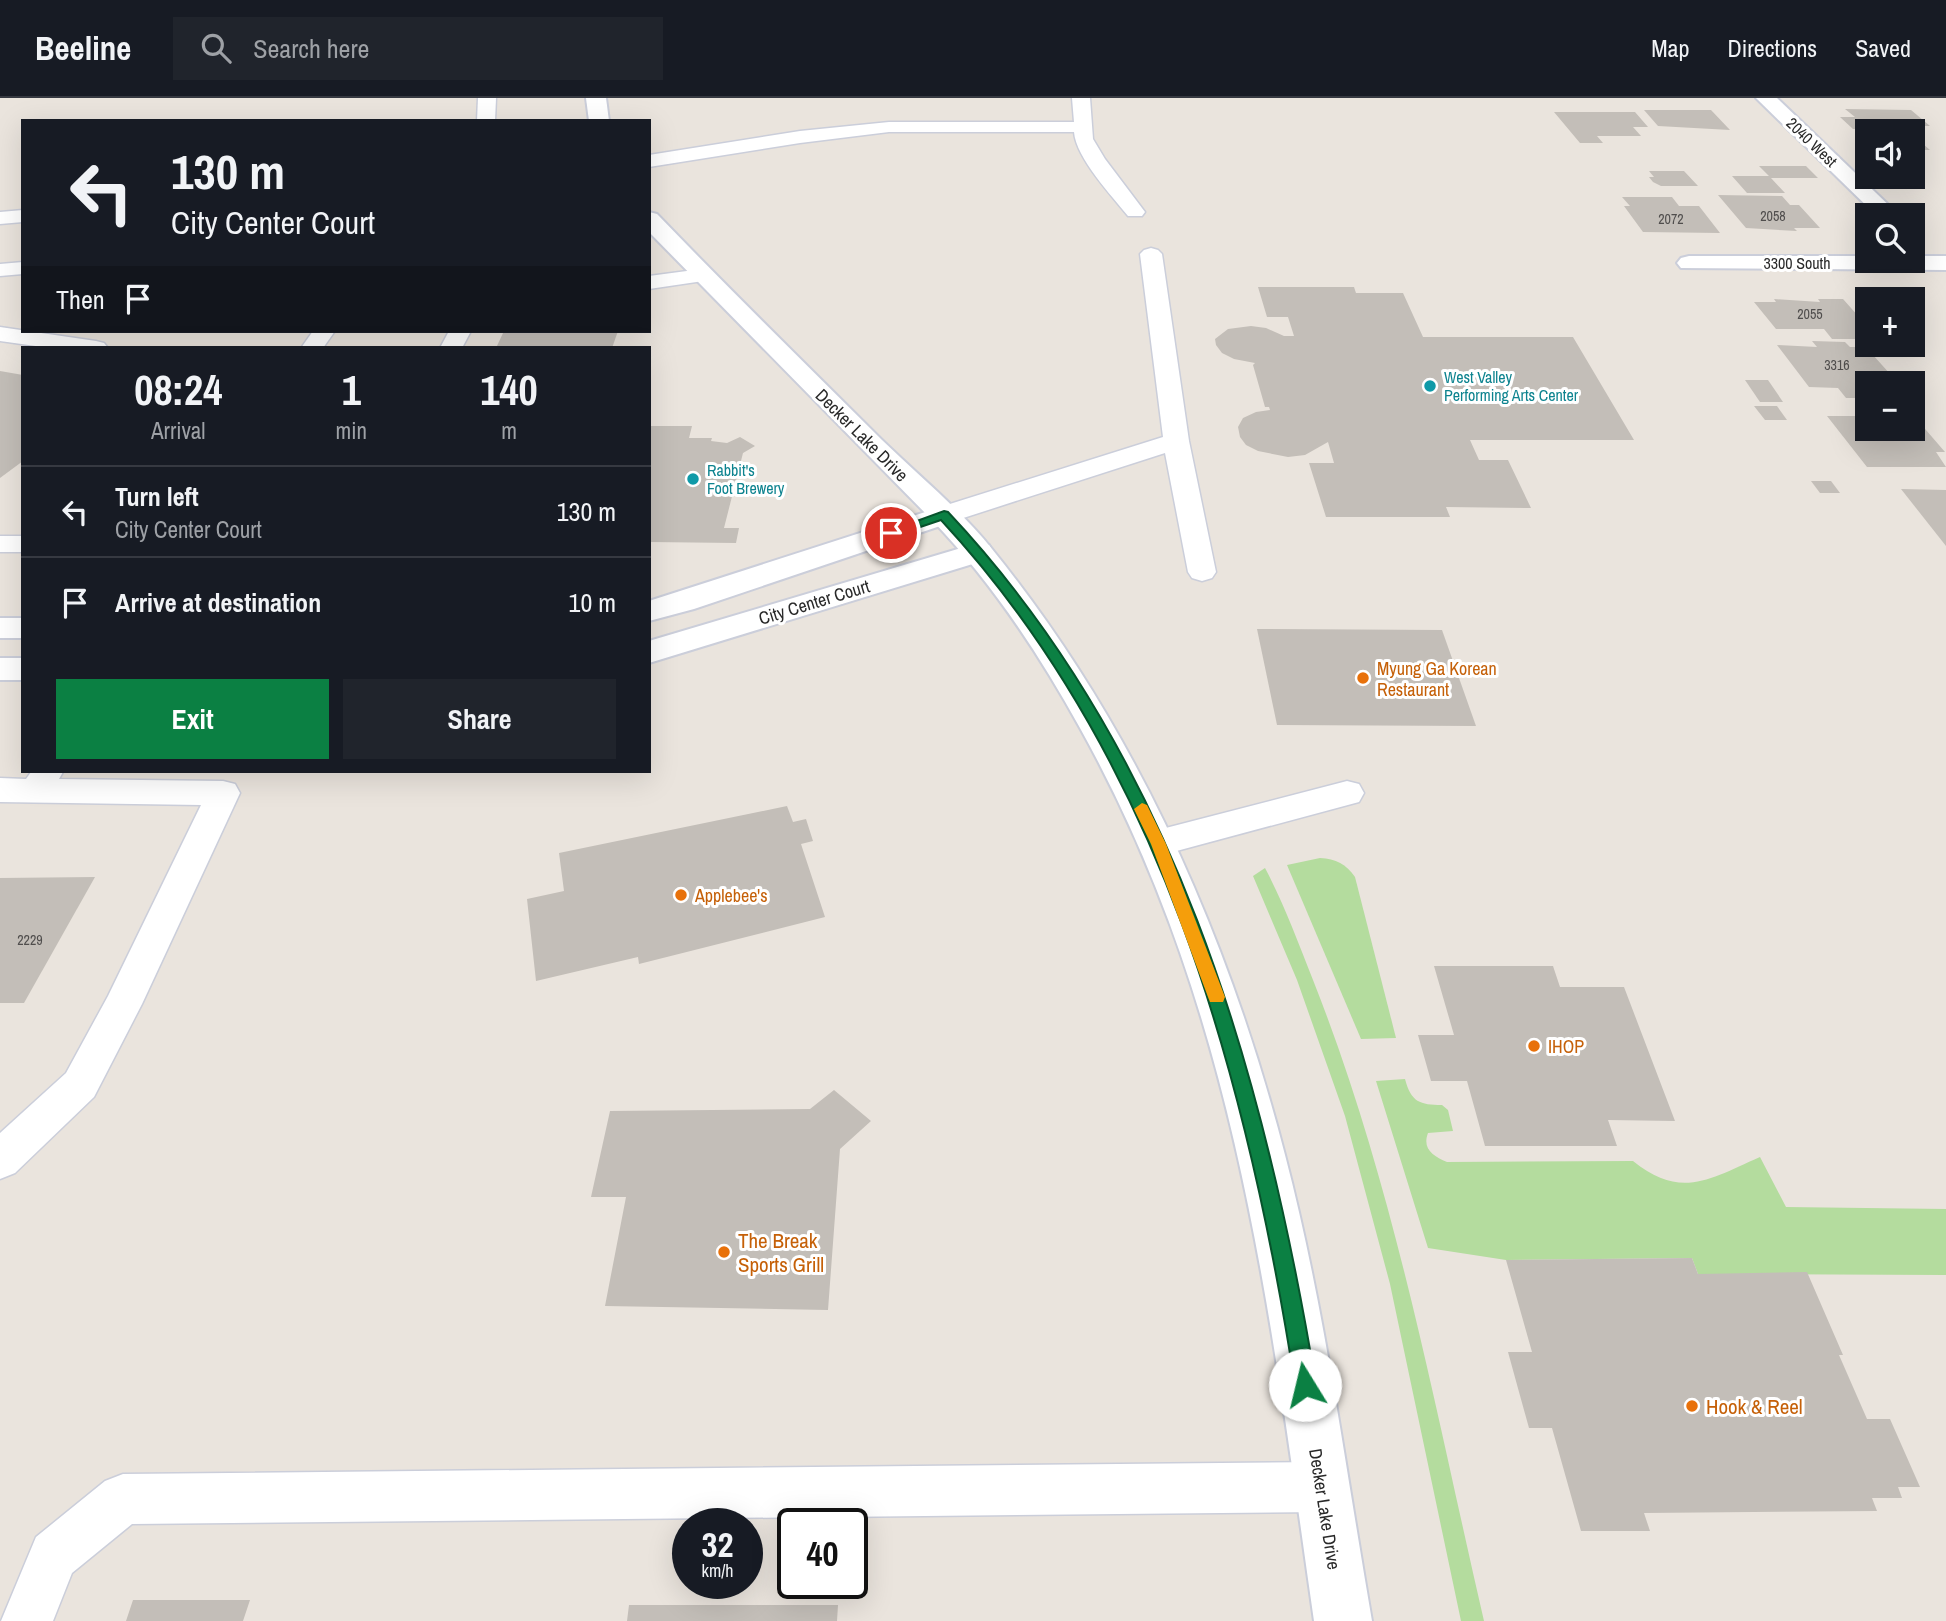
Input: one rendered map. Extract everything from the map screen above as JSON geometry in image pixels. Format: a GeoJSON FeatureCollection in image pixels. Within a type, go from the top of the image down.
{"type":"FeatureCollection","features":[{"type":"Feature","properties":{"kind":"street"},"geometry":{"type":"LineString","coordinates":[[596,98],[599,119]]}},
{"type":"Feature","properties":{"kind":"street","name":"2040 West"},"geometry":{"type":"LineString","coordinates":[[1766,98],[1875,203]]}},
{"type":"Feature","properties":{"kind":"street","name":"Decker Lake Drive"},"geometry":{"type":"LineString","coordinates":[[651,221],[978,552],[1073,682],[1125,774],[1158,844],[1197,941],[1230,1036],[1263,1157],[1293,1309],[1343,1621]]}},
{"type":"Feature","properties":{"kind":"street"},"geometry":{"type":"LineString","coordinates":[[1925,253],[1941,269]]}},
{"type":"Feature","properties":{"kind":"street","name":"3300 South"},"geometry":{"type":"LineString","coordinates":[[1689,263],[1941,269]]}},
{"type":"Feature","properties":{"kind":"street"},"geometry":{"type":"LineString","coordinates":[[651,610],[944,515]]}},
{"type":"Feature","properties":{"kind":"street","name":"City Center Court"},"geometry":{"type":"LineString","coordinates":[[651,651],[978,552]]}},
{"type":"Feature","properties":{"kind":"street"},"geometry":{"type":"LineString","coordinates":[[0,628],[21,628]]}},
{"type":"Feature","properties":{"kind":"street"},"geometry":{"type":"LineString","coordinates":[[0,669],[21,669]]}},
{"type":"Feature","properties":{"kind":"lane"},"geometry":{"type":"LineString","coordinates":[[486,119],[487,98]]}},
{"type":"Feature","properties":{"kind":"lane"},"geometry":{"type":"LineString","coordinates":[[1081,98],[1084,139],[1096,161],[1135,212]]}},
{"type":"Feature","properties":{"kind":"lane"},"geometry":{"type":"LineString","coordinates":[[651,161],[800,137],[889,127],[1083,127]]}},
{"type":"Feature","properties":{"kind":"lane"},"geometry":{"type":"LineString","coordinates":[[0,218],[21,216]]}},
{"type":"Feature","properties":{"kind":"lane"},"geometry":{"type":"LineString","coordinates":[[1151,254],[1176,441],[1202,572]]}},
{"type":"Feature","properties":{"kind":"lane"},"geometry":{"type":"LineString","coordinates":[[0,270],[21,268]]}},
{"type":"Feature","properties":{"kind":"lane"},"geometry":{"type":"LineString","coordinates":[[651,284],[702,275]]}},
{"type":"Feature","properties":{"kind":"lane"},"geometry":{"type":"LineString","coordinates":[[0,334],[21,330]]}},
{"type":"Feature","properties":{"kind":"lane"},"geometry":{"type":"LineString","coordinates":[[0,334],[82,346]]}},
{"type":"Feature","properties":{"kind":"lane"},"geometry":{"type":"LineString","coordinates":[[944,515],[1176,441]]}},
{"type":"Feature","properties":{"kind":"lane"},"geometry":{"type":"LineString","coordinates":[[0,544],[21,544]]}},
{"type":"Feature","properties":{"kind":"lane"},"geometry":{"type":"LineString","coordinates":[[0,790],[42,781],[223,793],[123,1004],[80,1085],[0,1160]]}},
{"type":"Feature","properties":{"kind":"lane"},"geometry":{"type":"LineString","coordinates":[[1158,844],[1348,793]]}},
{"type":"Feature","properties":{"kind":"lane"},"geometry":{"type":"LineString","coordinates":[[27,1621],[54,1555],[123,1499],[1321,1487]]}},
{"type":"Feature","properties":{"kind":"green space"},"geometry":{"type":"Polygon","coordinates":[[[1320,858],[1340,863],[1355,877],[1396,1038],[1361,1039],[1287,865],[1320,858]]]}},
{"type":"Feature","properties":{"kind":"green space"},"geometry":{"type":"Polygon","coordinates":[[[1265,868],[1285,909],[1313,980],[1367,1137],[1430,1378],[1484,1621],[1461,1621],[1390,1284],[1345,1116],[1297,980],[1253,876],[1265,868]]]}},
{"type":"Feature","properties":{"kind":"green space"},"geometry":{"type":"Polygon","coordinates":[[[1405,1079],[1410,1093],[1418,1101],[1442,1105],[1448,1110],[1453,1131],[1428,1133],[1426,1143],[1430,1151],[1447,1162],[1633,1161],[1650,1173],[1681,1183],[1710,1178],[1760,1157],[1786,1207],[1946,1209],[1946,1275],[1698,1274],[1692,1258],[1506,1260],[1428,1248],[1376,1081],[1405,1079]]]}},
{"type":"Feature","properties":{"kind":"building"},"geometry":{"type":"Polygon","coordinates":[[[1845,109],[1911,110],[1922,119],[1855,119],[1855,129],[1840,117],[1855,117],[1845,109]]]}},
{"type":"Feature","properties":{"kind":"building"},"geometry":{"type":"Polygon","coordinates":[[[1644,110],[1711,110],[1730,130],[1658,126],[1644,110]]]}},
{"type":"Feature","properties":{"kind":"building"},"geometry":{"type":"Polygon","coordinates":[[[1554,112],[1635,112],[1648,127],[1633,127],[1641,136],[1597,136],[1603,143],[1580,143],[1554,112]]]}},
{"type":"Feature","properties":{"kind":"building"},"geometry":{"type":"Polygon","coordinates":[[[1759,166],[1806,166],[1818,178],[1771,178],[1785,193],[1747,193],[1732,176],[1769,176],[1759,166]]]}},
{"type":"Feature","properties":{"kind":"building"},"geometry":{"type":"Polygon","coordinates":[[[1649,171],[1684,171],[1698,186],[1661,186],[1649,177],[1654,177],[1649,171]]]}},
{"type":"Feature","properties":{"kind":"building"},"geometry":{"type":"Polygon","coordinates":[[[1718,195],[1782,196],[1790,205],[1799,205],[1820,228],[1794,228],[1797,231],[1746,228],[1718,195]]]}},
{"type":"Feature","properties":{"kind":"building"},"geometry":{"type":"Polygon","coordinates":[[[1622,197],[1672,197],[1679,206],[1699,206],[1720,233],[1643,232],[1624,206],[1630,206],[1622,197]]]}},
{"type":"Feature","properties":{"kind":"building","name":"West Valley Performing Arts Center"},"geometry":{"type":"Polygon","coordinates":[[[1258,287],[1354,287],[1356,293],[1403,293],[1423,337],[1573,337],[1634,440],[1470,440],[1479,460],[1508,460],[1531,508],[1446,507],[1450,517],[1326,517],[1309,463],[1334,463],[1328,442],[1305,455],[1288,457],[1258,451],[1246,445],[1240,437],[1238,427],[1243,418],[1270,410],[1265,407],[1253,365],[1255,363],[1234,359],[1222,353],[1215,339],[1228,329],[1251,326],[1266,328],[1284,336],[1294,336],[1288,317],[1267,317],[1258,287]]]}},
{"type":"Feature","properties":{"kind":"building"},"geometry":{"type":"Polygon","coordinates":[[[1774,299],[1820,302],[1818,299],[1843,299],[1855,312],[1855,339],[1832,339],[1824,329],[1776,329],[1754,302],[1776,302],[1774,299]]]}},
{"type":"Feature","properties":{"kind":"building"},"geometry":{"type":"Polygon","coordinates":[[[503,333],[617,333],[613,346],[497,346],[503,333]]]}},
{"type":"Feature","properties":{"kind":"building"},"geometry":{"type":"Polygon","coordinates":[[[1812,341],[1845,342],[1850,347],[1855,347],[1855,357],[1875,357],[1887,371],[1855,371],[1855,398],[1846,398],[1838,388],[1809,387],[1777,345],[1817,347],[1812,341]]]}},
{"type":"Feature","properties":{"kind":"building"},"geometry":{"type":"Polygon","coordinates":[[[0,371],[21,375],[21,462],[0,478],[0,371]]]}},
{"type":"Feature","properties":{"kind":"building"},"geometry":{"type":"Polygon","coordinates":[[[1745,380],[1768,380],[1783,402],[1760,402],[1745,380]]]}},
{"type":"Feature","properties":{"kind":"building"},"geometry":{"type":"Polygon","coordinates":[[[1754,406],[1777,406],[1787,420],[1765,420],[1754,406]]]}},
{"type":"Feature","properties":{"kind":"building"},"geometry":{"type":"Polygon","coordinates":[[[1827,416],[1855,416],[1855,441],[1925,441],[1925,429],[1945,452],[1936,452],[1946,467],[1867,467],[1827,416]]]}},
{"type":"Feature","properties":{"kind":"building","name":"Rabbit's Foot Brewery"},"geometry":{"type":"Polygon","coordinates":[[[651,426],[692,426],[689,438],[712,438],[711,441],[727,443],[740,437],[755,446],[743,453],[724,528],[739,528],[736,543],[651,542],[651,426]]]}},
{"type":"Feature","properties":{"kind":"building"},"geometry":{"type":"Polygon","coordinates":[[[1811,481],[1831,481],[1840,493],[1820,493],[1811,481]]]}},
{"type":"Feature","properties":{"kind":"building"},"geometry":{"type":"Polygon","coordinates":[[[1901,489],[1946,490],[1946,546],[1901,489]]]}},
{"type":"Feature","properties":{"kind":"building","name":"Myung Ga Korean Restaurant"},"geometry":{"type":"Polygon","coordinates":[[[1257,629],[1442,630],[1476,726],[1277,725],[1257,629]]]}},
{"type":"Feature","properties":{"kind":"building","name":"Applebee's"},"geometry":{"type":"Polygon","coordinates":[[[787,806],[793,822],[806,819],[813,841],[801,844],[825,917],[639,964],[638,957],[536,981],[527,899],[564,891],[559,853],[787,806]]]}},
{"type":"Feature","properties":{"kind":"building"},"geometry":{"type":"Polygon","coordinates":[[[95,877],[24,1003],[0,1003],[0,878],[95,877]]]}},
{"type":"Feature","properties":{"kind":"building","name":"IHOP"},"geometry":{"type":"Polygon","coordinates":[[[1434,966],[1553,966],[1560,987],[1624,987],[1675,1121],[1608,1120],[1617,1146],[1485,1146],[1467,1081],[1431,1081],[1418,1035],[1454,1035],[1434,966]]]}},
{"type":"Feature","properties":{"kind":"building","name":"The Break Sports Grill"},"geometry":{"type":"Polygon","coordinates":[[[834,1090],[871,1121],[840,1149],[828,1310],[605,1306],[626,1197],[591,1197],[610,1111],[810,1109],[834,1090]]]}},
{"type":"Feature","properties":{"kind":"building","name":"Hook & Reel"},"geometry":{"type":"Polygon","coordinates":[[[1692,1258],[1698,1274],[1807,1272],[1867,1419],[1890,1419],[1920,1487],[1898,1487],[1902,1498],[1872,1498],[1877,1511],[1644,1513],[1650,1531],[1581,1531],[1552,1428],[1529,1428],[1519,1392],[1508,1352],[1532,1352],[1506,1260],[1692,1258]]]}},
{"type":"Feature","properties":{"kind":"building"},"geometry":{"type":"Polygon","coordinates":[[[133,1600],[250,1600],[243,1621],[126,1621],[133,1600]]]}},
{"type":"Feature","properties":{"kind":"building"},"geometry":{"type":"Polygon","coordinates":[[[629,1605],[838,1605],[837,1621],[627,1621],[629,1605]]]}},
{"type":"Feature","properties":{"kind":"slow traffic"},"geometry":{"type":"LineString","coordinates":[[1142,809],[1197,941],[1217,997]]}},
{"type":"Feature","properties":{"kind":"place","name":"West Valley Performing Arts Center"},"geometry":{"type":"Point","coordinates":[1430,386]}},
{"type":"Feature","properties":{"kind":"place","name":"Rabbit's Foot Brewery"},"geometry":{"type":"Point","coordinates":[693,479]}},
{"type":"Feature","properties":{"kind":"place","name":"Myung Ga Korean Restaurant"},"geometry":{"type":"Point","coordinates":[1363,678]}},
{"type":"Feature","properties":{"kind":"place","name":"Applebee's"},"geometry":{"type":"Point","coordinates":[681,895]}},
{"type":"Feature","properties":{"kind":"place","name":"IHOP"},"geometry":{"type":"Point","coordinates":[1534,1046]}},
{"type":"Feature","properties":{"kind":"place","name":"The Break Sports Grill"},"geometry":{"type":"Point","coordinates":[724,1252]}},
{"type":"Feature","properties":{"kind":"place","name":"Hook & Reel"},"geometry":{"type":"Point","coordinates":[1692,1406]}},
{"type":"Feature","properties":{"kind":"route"},"geometry":{"type":"LineString","coordinates":[[891,533],[944,515],[978,552],[1060,662],[1125,774],[1158,844],[1197,941],[1230,1036],[1263,1157],[1305,1385]]}}]}
